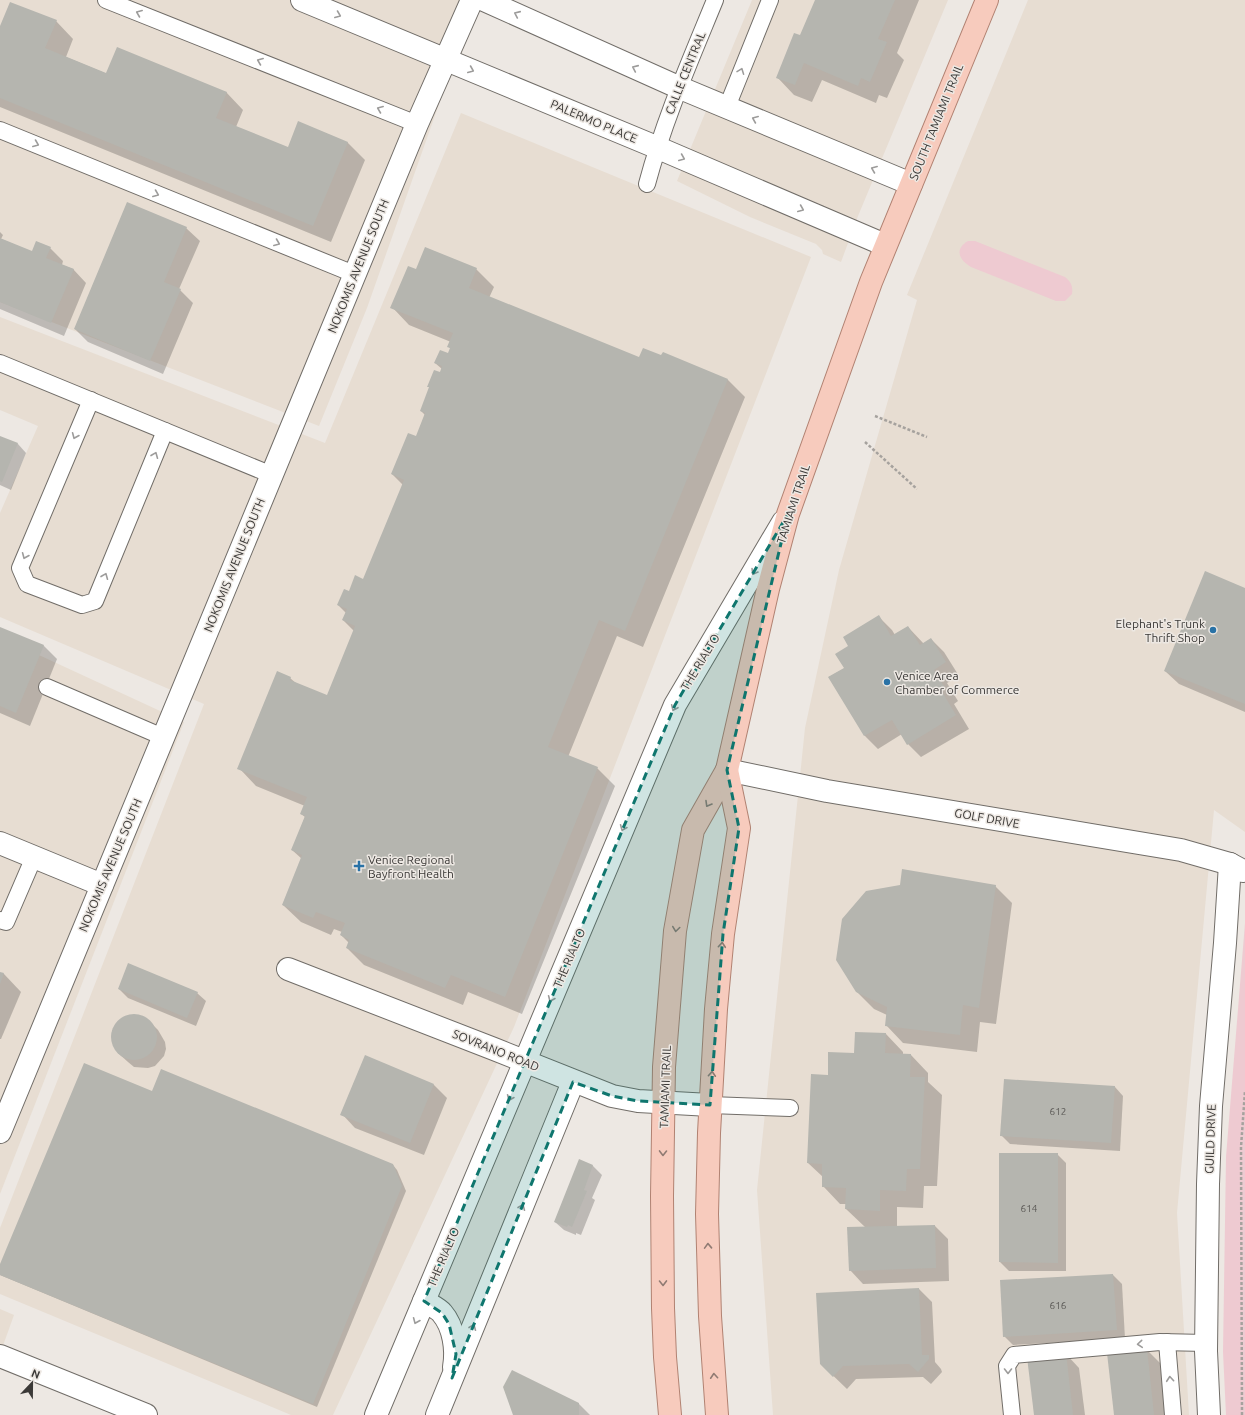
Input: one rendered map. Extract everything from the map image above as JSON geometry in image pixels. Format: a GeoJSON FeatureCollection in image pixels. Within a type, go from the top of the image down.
{"type":"FeatureCollection","features":[{"type":"Feature","properties":{"kind":"main road","name":"SOUTH TAMIAMI TRAIL"},"geometry":{"type":"LineString","coordinates":[[886,245],[987,0]]}},
{"type":"Feature","properties":{"kind":"main road","name":"TAMIAMI TRAIL"},"geometry":{"type":"LineString","coordinates":[[670,1415],[664,1357],[663,1308],[662,1196],[664,1067],[675,931],[693,830],[727,770],[768,589],[788,514],[871,282],[886,245]]}},
{"type":"Feature","properties":{"kind":"main road","name":"TAMIAMI TRAIL"},"geometry":{"type":"LineString","coordinates":[[717,1415],[710,1316],[707,1214],[710,1104],[716,1009],[722,941],[739,828],[727,770]]}},
{"type":"Feature","properties":{"kind":"street","name":"PALERMO PLACE"},"geometry":{"type":"LineString","coordinates":[[302,0],[656,147],[886,245]]}},
{"type":"Feature","properties":{"kind":"street","name":"NOKOMIS AVENUE SOUTH"},"geometry":{"type":"LineString","coordinates":[[2,1122],[102,885],[429,94],[472,0]]}},
{"type":"Feature","properties":{"kind":"street"},"geometry":{"type":"LineString","coordinates":[[484,0],[678,87],[911,184]]}},
{"type":"Feature","properties":{"kind":"street","name":"THE RIALTO"},"geometry":{"type":"LineString","coordinates":[[376,1415],[675,705],[788,514]]}},
{"type":"Feature","properties":{"kind":"street","name":"GOLF DRIVE"},"geometry":{"type":"LineString","coordinates":[[727,770],[827,792],[1181,850],[1238,868]]}},
{"type":"Feature","properties":{"kind":"street"},"geometry":{"type":"LineString","coordinates":[[0,843],[102,885]]}},
{"type":"Feature","properties":{"kind":"street","name":"GUILD DRIVE"},"geometry":{"type":"LineString","coordinates":[[1209,1415],[1206,1343],[1208,1184],[1211,1106],[1226,943],[1238,868]]}},
{"type":"Feature","properties":{"kind":"street","name":"SOVRANO ROAD"},"geometry":{"type":"LineString","coordinates":[[288,969],[612,1096],[638,1102],[710,1104]]}},
{"type":"Feature","properties":{"kind":"street"},"geometry":{"type":"LineString","coordinates":[[437,1415],[573,1082]]}},
{"type":"Feature","properties":{"kind":"street"},"geometry":{"type":"LineString","coordinates":[[424,1301],[442,1313],[449,1324],[456,1354],[452,1378]]}},
{"type":"Feature","properties":{"kind":"street"},"geometry":{"type":"LineString","coordinates":[[0,1356],[136,1413]]}},
{"type":"Feature","properties":{"kind":"lane"},"geometry":{"type":"LineString","coordinates":[[106,0],[417,124]]}},
{"type":"Feature","properties":{"kind":"lane","name":"CALLE CENTRAL"},"geometry":{"type":"LineString","coordinates":[[647,184],[656,147],[678,87],[716,0]]}},
{"type":"Feature","properties":{"kind":"lane"},"geometry":{"type":"LineString","coordinates":[[727,107],[770,0]]}},
{"type":"Feature","properties":{"kind":"lane"},"geometry":{"type":"LineString","coordinates":[[0,130],[354,274]]}},
{"type":"Feature","properties":{"kind":"lane"},"geometry":{"type":"LineString","coordinates":[[0,363],[272,475]]}},
{"type":"Feature","properties":{"kind":"lane"},"geometry":{"type":"LineString","coordinates":[[91,400],[20,568],[27,584],[82,605],[95,601],[165,431]]}},
{"type":"Feature","properties":{"kind":"lane"},"geometry":{"type":"LineString","coordinates":[[47,687],[163,737]]}},
{"type":"Feature","properties":{"kind":"lane"},"geometry":{"type":"LineString","coordinates":[[3,921],[34,857]]}},
{"type":"Feature","properties":{"kind":"lane"},"geometry":{"type":"LineString","coordinates":[[710,1104],[790,1108]]}},
{"type":"Feature","properties":{"kind":"lane"},"geometry":{"type":"LineString","coordinates":[[1012,1415],[1007,1366],[1014,1355],[1167,1342],[1206,1343]]}},
{"type":"Feature","properties":{"kind":"lane"},"geometry":{"type":"LineString","coordinates":[[1167,1342],[1173,1415]]}},
{"type":"Feature","properties":{"kind":"path"},"geometry":{"type":"LineString","coordinates":[[875,416],[927,437]]}},
{"type":"Feature","properties":{"kind":"path"},"geometry":{"type":"LineString","coordinates":[[865,442],[916,489]]}},
{"type":"Feature","properties":{"kind":"path"},"geometry":{"type":"LineString","coordinates":[[1242,1415],[1241,1147],[1245,1092]]}},
{"type":"Feature","properties":{"kind":"highlighted area"},"geometry":{"type":"Polygon","coordinates":[[[788,514],[727,770],[739,828],[723,934],[710,1105],[638,1101],[612,1096],[573,1082],[452,1378],[456,1354],[449,1324],[442,1313],[424,1301],[675,705],[788,514]]]}},
{"type":"Feature","properties":{"kind":"shaded area"},"geometry":{"type":"Polygon","coordinates":[[[0,0],[480,0],[444,90],[367,308],[319,426],[0,302],[0,0]]]}},
{"type":"Feature","properties":{"kind":"shaded area"},"geometry":{"type":"Polygon","coordinates":[[[752,0],[948,0],[858,216],[841,262],[823,254],[822,250],[816,244],[750,217],[677,181],[752,0]]]}},
{"type":"Feature","properties":{"kind":"shaded area"},"geometry":{"type":"Polygon","coordinates":[[[1028,0],[1245,0],[1245,832],[1214,810],[1177,1213],[1189,1415],[773,1415],[757,1190],[805,728],[839,570],[917,300],[907,295],[1028,0]]]}},
{"type":"Feature","properties":{"kind":"shaded area","name":"Venice Regional Bayfront Health"},"geometry":{"type":"Polygon","coordinates":[[[461,113],[811,257],[514,1027],[333,1415],[291,1415],[0,1294],[0,1228],[204,704],[0,617],[0,513],[38,426],[0,410],[0,317],[325,443],[461,113]]]}},
{"type":"Feature","properties":{"kind":"shaded area"},"geometry":{"type":"Polygon","coordinates":[[[968,241],[975,241],[1065,277],[1071,284],[1072,294],[1065,301],[1056,301],[971,267],[961,258],[960,254],[961,247],[968,241]]]}},
{"type":"Feature","properties":{"kind":"shaded area"},"geometry":{"type":"Polygon","coordinates":[[[0,637],[184,722],[0,1194],[0,637]]]}},
{"type":"Feature","properties":{"kind":"shaded area"},"geometry":{"type":"Polygon","coordinates":[[[1245,923],[1245,1415],[1226,1415],[1223,1352],[1226,1157],[1245,923]]]}},
{"type":"Feature","properties":{"kind":"shaded area"},"geometry":{"type":"Polygon","coordinates":[[[0,1309],[14,1315],[0,1354],[0,1309]]]}},
{"type":"Feature","properties":{"kind":"building"},"geometry":{"type":"Polygon","coordinates":[[[815,0],[895,0],[878,39],[887,42],[870,82],[861,78],[858,86],[804,63],[795,85],[776,78],[794,33],[800,35],[815,0]]]}},
{"type":"Feature","properties":{"kind":"building"},"geometry":{"type":"Polygon","coordinates":[[[10,2],[57,20],[45,48],[106,73],[117,47],[227,92],[216,118],[288,147],[298,121],[348,142],[313,226],[0,98],[0,26],[10,2]]]}},
{"type":"Feature","properties":{"kind":"building"},"geometry":{"type":"Polygon","coordinates":[[[127,202],[187,227],[164,282],[181,289],[150,361],[74,329],[127,202]]]}},
{"type":"Feature","properties":{"kind":"building"},"geometry":{"type":"Polygon","coordinates":[[[0,238],[32,251],[36,241],[51,247],[46,258],[74,269],[51,323],[0,302],[0,238]]]}},
{"type":"Feature","properties":{"kind":"building"},"geometry":{"type":"Polygon","coordinates":[[[425,247],[477,268],[469,288],[639,357],[643,348],[661,355],[663,352],[728,379],[625,631],[599,620],[548,747],[598,767],[505,997],[451,975],[445,988],[346,948],[349,940],[340,935],[345,923],[316,912],[313,918],[282,905],[302,855],[291,850],[305,816],[300,814],[307,797],[237,769],[277,671],[291,677],[290,680],[327,695],[355,626],[342,620],[347,609],[337,605],[344,589],[349,591],[355,575],[363,579],[404,480],[391,474],[408,433],[416,436],[425,413],[420,411],[429,387],[427,387],[434,370],[440,372],[442,366],[434,363],[440,350],[448,353],[450,348],[447,347],[453,333],[390,308],[408,266],[416,269],[425,247]]]}},
{"type":"Feature","properties":{"kind":"building"},"geometry":{"type":"Polygon","coordinates":[[[0,436],[18,443],[2,482],[0,481],[0,436]]]}},
{"type":"Feature","properties":{"kind":"building","name":"Elephant's Trunk Thrift Shop"},"geometry":{"type":"Polygon","coordinates":[[[1205,571],[1245,588],[1245,704],[1164,671],[1205,571]]]}},
{"type":"Feature","properties":{"kind":"building","name":"Venice Area Chamber of Commerce"},"geometry":{"type":"Polygon","coordinates":[[[879,615],[891,636],[908,626],[920,645],[931,638],[946,662],[934,670],[945,688],[941,690],[956,715],[907,745],[892,720],[864,736],[828,677],[844,668],[835,654],[848,646],[843,637],[879,615]]]}},
{"type":"Feature","properties":{"kind":"building"},"geometry":{"type":"Polygon","coordinates":[[[0,627],[44,645],[16,713],[0,706],[0,627]]]}},
{"type":"Feature","properties":{"kind":"building"},"geometry":{"type":"Polygon","coordinates":[[[902,869],[996,885],[979,1008],[963,1005],[960,1035],[885,1026],[887,1007],[856,992],[836,960],[842,919],[866,891],[900,885],[902,869]]]}},
{"type":"Feature","properties":{"kind":"building"},"geometry":{"type":"Polygon","coordinates":[[[128,963],[198,992],[187,1018],[118,989],[128,963]]]}},
{"type":"Feature","properties":{"kind":"building"},"geometry":{"type":"Polygon","coordinates":[[[0,972],[4,973],[0,984],[0,972]]]}},
{"type":"Feature","properties":{"kind":"building"},"geometry":{"type":"Polygon","coordinates":[[[129,1014],[139,1014],[147,1018],[153,1024],[157,1032],[157,1042],[153,1050],[147,1056],[139,1060],[129,1060],[121,1056],[115,1050],[111,1042],[111,1032],[115,1024],[121,1018],[129,1014]]]}},
{"type":"Feature","properties":{"kind":"building"},"geometry":{"type":"Polygon","coordinates":[[[855,1032],[886,1033],[885,1053],[911,1054],[910,1077],[925,1077],[920,1169],[907,1169],[906,1191],[880,1190],[880,1211],[845,1209],[846,1188],[822,1187],[822,1164],[807,1163],[811,1074],[828,1075],[828,1052],[854,1053],[855,1032]]]}},
{"type":"Feature","properties":{"kind":"building"},"geometry":{"type":"Polygon","coordinates":[[[365,1055],[434,1084],[410,1143],[340,1115],[365,1055]]]}},
{"type":"Feature","properties":{"kind":"building"},"geometry":{"type":"Polygon","coordinates":[[[84,1063],[152,1091],[161,1069],[393,1164],[402,1186],[313,1404],[0,1275],[0,1264],[84,1063]]]}},
{"type":"Feature","properties":{"kind":"building"},"geometry":{"type":"Polygon","coordinates":[[[1004,1079],[1115,1086],[1111,1143],[1000,1136],[1004,1079]]]}},
{"type":"Feature","properties":{"kind":"building"},"geometry":{"type":"Polygon","coordinates":[[[999,1153],[1058,1153],[1058,1263],[999,1262],[999,1153]]]}},
{"type":"Feature","properties":{"kind":"building"},"geometry":{"type":"Polygon","coordinates":[[[579,1159],[593,1165],[584,1190],[587,1191],[572,1227],[568,1225],[567,1227],[554,1222],[579,1159]]]}},
{"type":"Feature","properties":{"kind":"building"},"geometry":{"type":"Polygon","coordinates":[[[935,1225],[936,1268],[849,1271],[847,1227],[935,1225]]]}},
{"type":"Feature","properties":{"kind":"building"},"geometry":{"type":"Polygon","coordinates":[[[1113,1274],[1117,1330],[1003,1337],[1000,1280],[1113,1274]]]}},
{"type":"Feature","properties":{"kind":"building"},"geometry":{"type":"Polygon","coordinates":[[[919,1288],[922,1355],[929,1355],[929,1359],[918,1372],[909,1364],[843,1366],[833,1377],[820,1364],[816,1293],[919,1288]]]}},
{"type":"Feature","properties":{"kind":"building"},"geometry":{"type":"Polygon","coordinates":[[[1147,1349],[1154,1415],[1114,1415],[1107,1353],[1147,1349]]]}},
{"type":"Feature","properties":{"kind":"building"},"geometry":{"type":"Polygon","coordinates":[[[1066,1353],[1073,1415],[1034,1415],[1027,1357],[1066,1353]]]}},
{"type":"Feature","properties":{"kind":"building"},"geometry":{"type":"Polygon","coordinates":[[[512,1370],[579,1403],[579,1415],[513,1415],[503,1387],[512,1370]]]}},
{"type":"Feature","properties":{"kind":"place","name":"Elephant's Trunk Thrift Shop"},"geometry":{"type":"Point","coordinates":[1213,630]}},
{"type":"Feature","properties":{"kind":"place","name":"Venice Area Chamber of Commerce"},"geometry":{"type":"Point","coordinates":[887,682]}},
{"type":"Feature","properties":{"kind":"place","name":"Venice Regional Bayfront Health"},"geometry":{"type":"Point","coordinates":[359,866]}}]}
